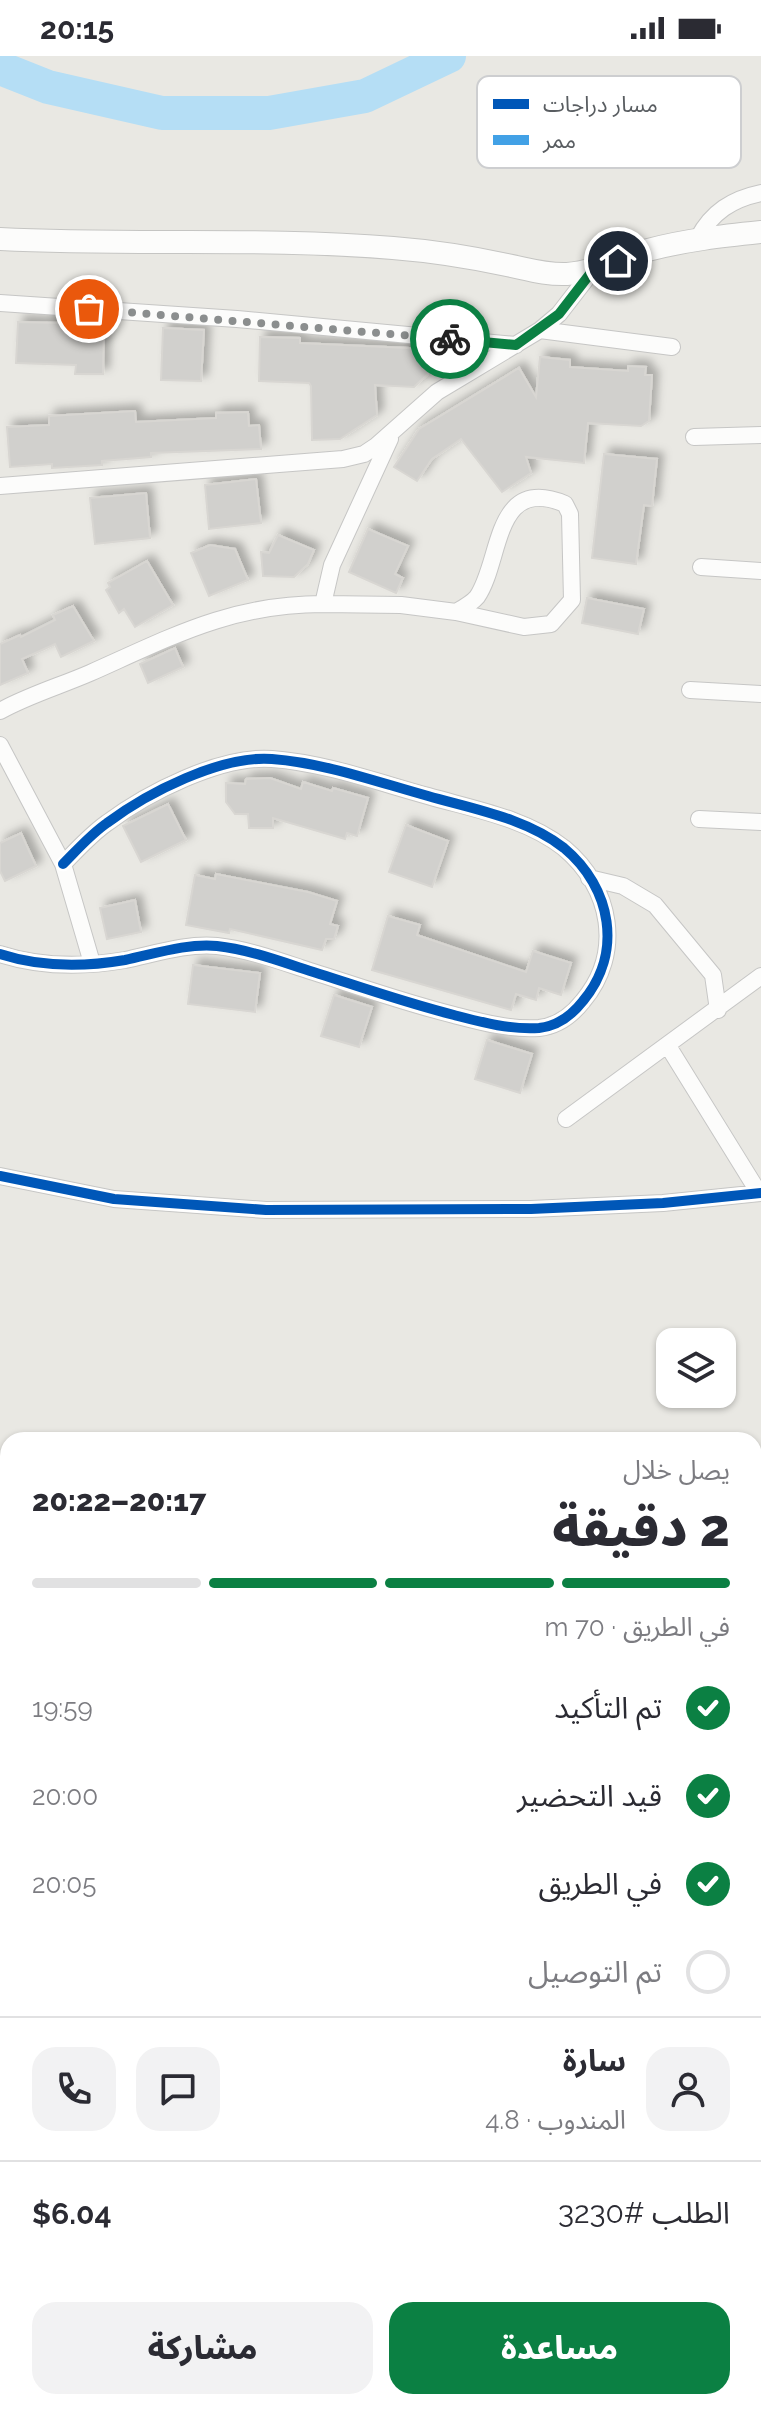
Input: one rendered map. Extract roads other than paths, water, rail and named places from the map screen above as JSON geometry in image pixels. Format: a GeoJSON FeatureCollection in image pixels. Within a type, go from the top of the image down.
{"type":"FeatureCollection","features":[{"type":"Feature","properties":{"kind":"main road"},"geometry":{"type":"LineString","coordinates":[[0,239],[82,244],[291,244],[393,248],[507,265],[537,273],[567,274],[593,270],[644,251],[698,238],[761,232]]}},
{"type":"Feature","properties":{"kind":"street"},"geometry":{"type":"LineString","coordinates":[[698,238],[710,217],[746,196],[761,193]]}},
{"type":"Feature","properties":{"kind":"street"},"geometry":{"type":"LineString","coordinates":[[0,486],[343,459],[364,454],[437,392],[540,330],[559,314],[593,270]]}},
{"type":"Feature","properties":{"kind":"street"},"geometry":{"type":"LineString","coordinates":[[0,303],[237,319],[516,345]]}},
{"type":"Feature","properties":{"kind":"street"},"geometry":{"type":"LineString","coordinates":[[540,330],[672,347]]}},
{"type":"Feature","properties":{"kind":"street"},"geometry":{"type":"LineString","coordinates":[[323,604],[332,565],[394,430]]}},
{"type":"Feature","properties":{"kind":"street"},"geometry":{"type":"LineString","coordinates":[[694,437],[761,435]]}},
{"type":"Feature","properties":{"kind":"street"},"geometry":{"type":"LineString","coordinates":[[0,711],[157,641],[255,609],[290,604],[401,605],[456,612],[524,627],[551,624],[572,600],[570,514],[565,504],[552,498],[524,501],[505,519],[476,599],[456,612]]}},
{"type":"Feature","properties":{"kind":"street"},"geometry":{"type":"LineString","coordinates":[[701,567],[761,571]]}},
{"type":"Feature","properties":{"kind":"street"},"geometry":{"type":"LineString","coordinates":[[690,690],[761,694]]}},
{"type":"Feature","properties":{"kind":"street"},"geometry":{"type":"LineString","coordinates":[[0,745],[63,864],[92,963]]}},
{"type":"Feature","properties":{"kind":"street"},"geometry":{"type":"LineString","coordinates":[[0,954],[29,964],[92,963],[166,950],[216,946],[280,961],[482,1023],[541,1028],[570,1017],[596,985],[609,946],[604,906],[589,878],[564,849],[521,823],[329,768],[270,758],[205,771],[154,794],[106,823],[63,864]]}},
{"type":"Feature","properties":{"kind":"street"},"geometry":{"type":"LineString","coordinates":[[699,819],[761,822]]}},
{"type":"Feature","properties":{"kind":"street"},"geometry":{"type":"LineString","coordinates":[[589,878],[623,886],[655,905],[713,975],[718,1010]]}},
{"type":"Feature","properties":{"kind":"street"},"geometry":{"type":"LineString","coordinates":[[566,1119],[761,976]]}},
{"type":"Feature","properties":{"kind":"street"},"geometry":{"type":"LineString","coordinates":[[2,1175],[114,1199],[266,1210],[531,1209],[663,1203],[760,1193],[668,1046]]}},
{"type":"Feature","properties":{"kind":"waterway"},"geometry":{"type":"LineString","coordinates":[[0,68],[48,87],[162,113],[269,113],[365,96],[449,56]]}}]}
